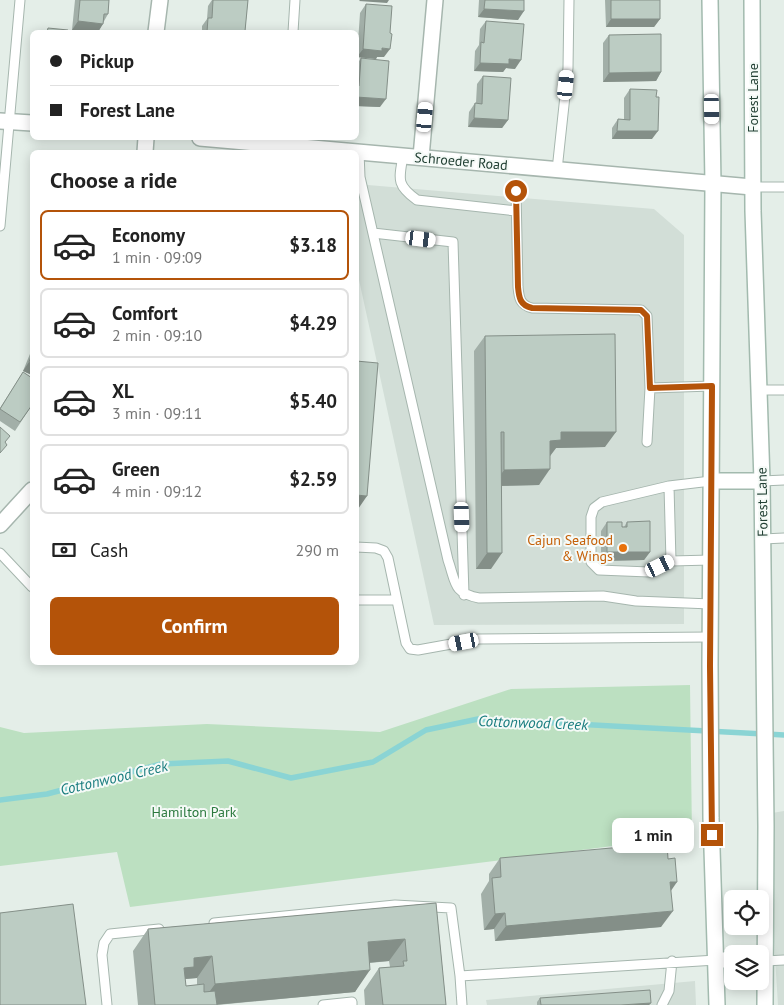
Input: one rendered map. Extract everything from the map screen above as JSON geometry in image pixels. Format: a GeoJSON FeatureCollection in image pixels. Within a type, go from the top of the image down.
{"type":"FeatureCollection","features":[{"type":"Feature","properties":{"kind":"main road"},"geometry":{"type":"LineString","coordinates":[[156,30],[160,0]]}},
{"type":"Feature","properties":{"kind":"main road"},"geometry":{"type":"LineString","coordinates":[[422,157],[435,0]]}},
{"type":"Feature","properties":{"kind":"main road"},"geometry":{"type":"LineString","coordinates":[[710,0],[713,184],[710,604],[711,818],[717,1005]]}},
{"type":"Feature","properties":{"kind":"main road","name":"Forest Lane"},"geometry":{"type":"LineString","coordinates":[[752,0],[752,187],[763,539],[766,814],[762,945]]}},
{"type":"Feature","properties":{"kind":"main road"},"geometry":{"type":"LineString","coordinates":[[5,121],[30,123]]}},
{"type":"Feature","properties":{"kind":"main road","name":"Schroeder Road"},"geometry":{"type":"LineString","coordinates":[[255,140],[282,141],[321,150]]}},
{"type":"Feature","properties":{"kind":"main road","name":"Schroeder Road"},"geometry":{"type":"LineString","coordinates":[[359,152],[752,187]]}},
{"type":"Feature","properties":{"kind":"main road"},"geometry":{"type":"LineString","coordinates":[[711,481],[762,481]]}},
{"type":"Feature","properties":{"kind":"main road"},"geometry":{"type":"LineString","coordinates":[[0,525],[30,492]]}},
{"type":"Feature","properties":{"kind":"main road"},"geometry":{"type":"LineString","coordinates":[[716,960],[724,960]]}},
{"type":"Feature","properties":{"kind":"main road","name":"Forest Lane"},"geometry":{"type":"LineString","coordinates":[[764,990],[765,1005]]}},
{"type":"Feature","properties":{"kind":"lane"},"geometry":{"type":"LineString","coordinates":[[0,226],[5,121],[20,0]]}},
{"type":"Feature","properties":{"kind":"lane"},"geometry":{"type":"LineString","coordinates":[[293,30],[295,0]]}},
{"type":"Feature","properties":{"kind":"lane"},"geometry":{"type":"LineString","coordinates":[[557,170],[568,68],[570,0]]}},
{"type":"Feature","properties":{"kind":"lane"},"geometry":{"type":"LineString","coordinates":[[359,152],[360,177],[448,560],[457,587],[464,595],[480,598],[603,596],[636,601],[710,604]]}},
{"type":"Feature","properties":{"kind":"lane"},"geometry":{"type":"LineString","coordinates":[[403,156],[399,180],[405,191],[417,200],[516,211]]}},
{"type":"Feature","properties":{"kind":"lane"},"geometry":{"type":"LineString","coordinates":[[752,187],[784,187]]}},
{"type":"Feature","properties":{"kind":"lane"},"geometry":{"type":"LineString","coordinates":[[516,191],[519,299],[525,306],[532,308],[641,310],[647,316],[650,388],[647,442]]}},
{"type":"Feature","properties":{"kind":"lane"},"geometry":{"type":"LineString","coordinates":[[373,233],[453,242],[464,595]]}},
{"type":"Feature","properties":{"kind":"lane"},"geometry":{"type":"LineString","coordinates":[[650,388],[712,386]]}},
{"type":"Feature","properties":{"kind":"lane"},"geometry":{"type":"LineString","coordinates":[[759,390],[784,390]]}},
{"type":"Feature","properties":{"kind":"lane"},"geometry":{"type":"LineString","coordinates":[[762,481],[784,480]]}},
{"type":"Feature","properties":{"kind":"lane"},"geometry":{"type":"LineString","coordinates":[[711,481],[669,486],[602,502],[594,508],[590,517],[591,562],[599,570],[649,572],[671,561],[711,560]]}},
{"type":"Feature","properties":{"kind":"lane"},"geometry":{"type":"LineString","coordinates":[[669,486],[671,561]]}},
{"type":"Feature","properties":{"kind":"lane"},"geometry":{"type":"LineString","coordinates":[[763,539],[784,538]]}},
{"type":"Feature","properties":{"kind":"lane"},"geometry":{"type":"LineString","coordinates":[[359,547],[376,548],[384,551],[388,558],[406,643],[410,649],[418,650],[479,639],[710,637]]}},
{"type":"Feature","properties":{"kind":"lane"},"geometry":{"type":"LineString","coordinates":[[0,553],[30,585]]}},
{"type":"Feature","properties":{"kind":"lane"},"geometry":{"type":"LineString","coordinates":[[359,600],[397,600]]}},
{"type":"Feature","properties":{"kind":"lane"},"geometry":{"type":"LineString","coordinates":[[208,924],[395,905],[451,908],[462,1005]]}},
{"type":"Feature","properties":{"kind":"lane"},"geometry":{"type":"LineString","coordinates":[[107,1005],[102,955],[104,943],[110,934],[169,928]]}},
{"type":"Feature","properties":{"kind":"lane"},"geometry":{"type":"LineString","coordinates":[[460,976],[672,961],[716,960]]}},
{"type":"Feature","properties":{"kind":"lane"},"geometry":{"type":"LineString","coordinates":[[769,961],[784,960]]}},
{"type":"Feature","properties":{"kind":"lane"},"geometry":{"type":"LineString","coordinates":[[663,1004],[669,991],[672,961]]}},
{"type":"Feature","properties":{"kind":"lane"},"geometry":{"type":"LineString","coordinates":[[323,1005],[352,1002],[352,1005]]}},
{"type":"Feature","properties":{"kind":"shaded area"},"geometry":{"type":"Polygon","coordinates":[[[359,184],[654,209],[684,235],[684,624],[434,625],[359,280],[359,184]]]}},
{"type":"Feature","properties":{"kind":"shaded area"},"geometry":{"type":"Polygon","coordinates":[[[784,811],[784,1005],[778,1005],[766,814],[784,811]]]}},
{"type":"Feature","properties":{"kind":"shaded area"},"geometry":{"type":"Polygon","coordinates":[[[695,981],[696,1005],[487,1005],[486,1000],[695,981]]]}},
{"type":"Feature","properties":{"kind":"green space","name":"Hamilton Park"},"geometry":{"type":"Polygon","coordinates":[[[690,685],[692,836],[130,907],[117,852],[0,866],[0,727],[24,733],[207,724],[380,732],[511,689],[690,685]]]}},
{"type":"Feature","properties":{"kind":"building"},"geometry":{"type":"Polygon","coordinates":[[[80,0],[109,0],[108,14],[104,14],[103,24],[78,21],[80,0]]]}},
{"type":"Feature","properties":{"kind":"building"},"geometry":{"type":"Polygon","coordinates":[[[213,0],[248,0],[245,30],[207,30],[208,18],[212,18],[213,0]]]}},
{"type":"Feature","properties":{"kind":"building"},"geometry":{"type":"Polygon","coordinates":[[[485,0],[524,0],[524,11],[484,9],[485,0]]]}},
{"type":"Feature","properties":{"kind":"building"},"geometry":{"type":"Polygon","coordinates":[[[611,0],[660,0],[660,19],[611,19],[611,0]]]}},
{"type":"Feature","properties":{"kind":"building"},"geometry":{"type":"Polygon","coordinates":[[[366,4],[392,6],[390,49],[382,48],[382,51],[363,49],[366,4]]]}},
{"type":"Feature","properties":{"kind":"building"},"geometry":{"type":"Polygon","coordinates":[[[486,21],[524,24],[521,60],[509,59],[509,64],[480,63],[481,42],[484,43],[486,21]]]}},
{"type":"Feature","properties":{"kind":"building"},"geometry":{"type":"Polygon","coordinates":[[[48,28],[68,30],[48,30],[48,28]]]}},
{"type":"Feature","properties":{"kind":"building"},"geometry":{"type":"Polygon","coordinates":[[[661,34],[661,72],[609,73],[609,35],[661,34]]]}},
{"type":"Feature","properties":{"kind":"building"},"geometry":{"type":"Polygon","coordinates":[[[361,58],[389,61],[386,99],[359,97],[361,58]]]}},
{"type":"Feature","properties":{"kind":"building"},"geometry":{"type":"Polygon","coordinates":[[[483,76],[511,78],[508,120],[474,118],[475,103],[482,104],[483,76]]]}},
{"type":"Feature","properties":{"kind":"building"},"geometry":{"type":"Polygon","coordinates":[[[630,89],[657,90],[656,97],[659,97],[658,131],[617,131],[618,119],[630,120],[630,89]]]}},
{"type":"Feature","properties":{"kind":"building"},"geometry":{"type":"Polygon","coordinates":[[[615,334],[616,432],[561,432],[561,440],[550,441],[550,469],[504,470],[504,432],[501,432],[502,553],[487,553],[485,336],[615,334]]]}},
{"type":"Feature","properties":{"kind":"building"},"geometry":{"type":"Polygon","coordinates":[[[359,361],[378,363],[367,496],[359,495],[359,361]]]}},
{"type":"Feature","properties":{"kind":"building"},"geometry":{"type":"Polygon","coordinates":[[[23,372],[30,377],[30,408],[20,422],[0,409],[23,372]]]}},
{"type":"Feature","properties":{"kind":"building"},"geometry":{"type":"Polygon","coordinates":[[[0,427],[10,436],[5,442],[7,445],[0,453],[0,427]]]}},
{"type":"Feature","properties":{"kind":"building","name":"Cajun Seafood & Wings"},"geometry":{"type":"Polygon","coordinates":[[[650,521],[650,552],[607,552],[607,522],[622,522],[622,527],[627,527],[627,522],[650,521]]]}},
{"type":"Feature","properties":{"kind":"building"},"geometry":{"type":"Polygon","coordinates":[[[667,843],[668,859],[675,858],[677,882],[670,882],[673,911],[506,926],[505,913],[495,914],[492,878],[501,877],[500,858],[667,843]]]}},
{"type":"Feature","properties":{"kind":"building"},"geometry":{"type":"Polygon","coordinates":[[[436,903],[446,1005],[383,1005],[379,968],[404,966],[403,961],[407,961],[405,939],[368,942],[370,970],[215,984],[212,956],[194,958],[194,967],[184,968],[186,986],[204,984],[204,992],[215,991],[217,1005],[155,1005],[148,929],[436,903]]]}},
{"type":"Feature","properties":{"kind":"building"},"geometry":{"type":"Polygon","coordinates":[[[73,904],[86,1005],[0,1005],[0,913],[73,904]]]}},
{"type":"Feature","properties":{"kind":"building"},"geometry":{"type":"Polygon","coordinates":[[[650,990],[651,1003],[541,1005],[540,998],[650,990]]]}},
{"type":"Feature","properties":{"kind":"waterway","name":"Cottonwood Creek"},"geometry":{"type":"LineString","coordinates":[[0,800],[47,794],[161,764],[228,761],[291,778],[373,762],[426,730],[478,719],[784,735]]}},
{"type":"Feature","properties":{"kind":"place","name":"Cajun Seafood & Wings"},"geometry":{"type":"Point","coordinates":[623,548]}},
{"type":"Feature","properties":{"kind":"route"},"geometry":{"type":"LineString","coordinates":[[516,191],[518,287],[519,299],[525,306],[532,308],[641,310],[647,316],[650,388],[712,386],[710,666],[712,835]]}}]}
